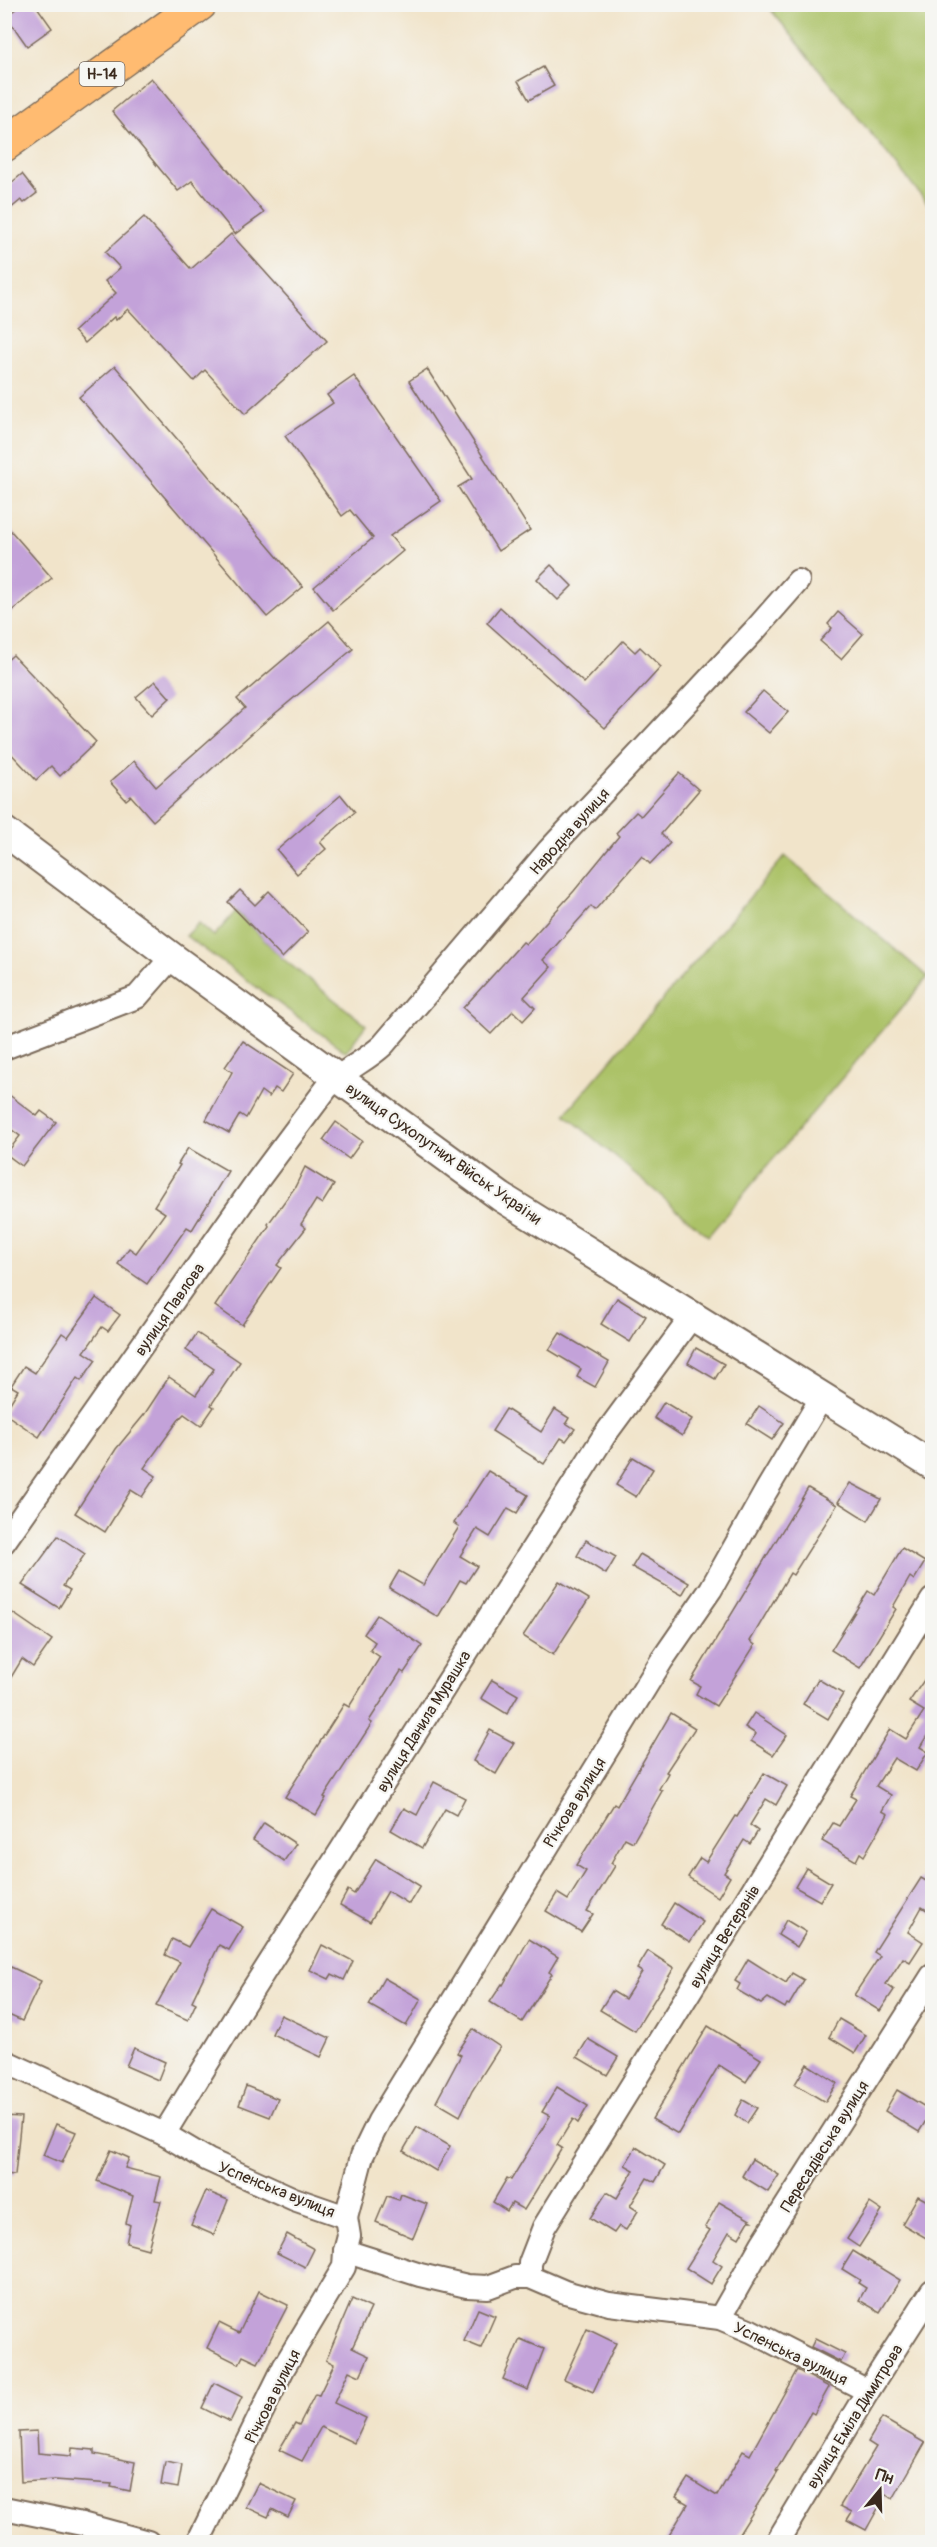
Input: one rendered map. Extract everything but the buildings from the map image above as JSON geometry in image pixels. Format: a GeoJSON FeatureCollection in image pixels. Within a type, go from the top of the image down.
{"type":"FeatureCollection","features":[{"type":"Feature","properties":{"kind":"main road","name":"Н-14"},"geometry":{"type":"LineString","coordinates":[[4,145],[200,4]]}},
{"type":"Feature","properties":{"kind":"street","name":"Народна вулиця"},"geometry":{"type":"LineString","coordinates":[[336,1077],[359,1065],[383,1046],[549,850],[732,656],[798,581]]}},
{"type":"Feature","properties":{"kind":"street","name":"вулиця Сухопутних Військ України"},"geometry":{"type":"LineString","coordinates":[[4,831],[172,957],[501,1197],[933,1465]]}},
{"type":"Feature","properties":{"kind":"street"},"geometry":{"type":"LineString","coordinates":[[4,1048],[137,997],[172,957]]}},
{"type":"Feature","properties":{"kind":"street","name":"вулиця Павлова"},"geometry":{"type":"LineString","coordinates":[[4,1542],[258,1180],[336,1077]]}},
{"type":"Feature","properties":{"kind":"street","name":"вулиця Данила Мурашка"},"geometry":{"type":"LineString","coordinates":[[164,2134],[241,2008],[604,1436],[693,1315]]}},
{"type":"Feature","properties":{"kind":"street","name":"Річкова вулиця"},"geometry":{"type":"LineString","coordinates":[[346,2217],[362,2156],[384,2112],[650,1679],[711,1589],[822,1397]]}},
{"type":"Feature","properties":{"kind":"street","name":"вулиця Ветеранів"},"geometry":{"type":"LineString","coordinates":[[530,2277],[530,2263],[544,2227],[933,1600]]}},
{"type":"Feature","properties":{"kind":"street","name":"Пересадівська вулиця"},"geometry":{"type":"LineString","coordinates":[[720,2318],[762,2244],[933,1976]]}},
{"type":"Feature","properties":{"kind":"street","name":"Успенська вулиця"},"geometry":{"type":"LineString","coordinates":[[4,2061],[164,2134],[208,2160],[294,2199],[346,2217],[349,2236],[345,2251]]}},
{"type":"Feature","properties":{"kind":"street"},"geometry":{"type":"LineString","coordinates":[[345,2251],[420,2275],[467,2286],[488,2287],[515,2277],[530,2277]]}},
{"type":"Feature","properties":{"kind":"street","name":"Річкова вулиця"},"geometry":{"type":"LineString","coordinates":[[198,2542],[284,2367],[344,2267],[345,2251]]}},
{"type":"Feature","properties":{"kind":"street","name":"Успенська вулиця"},"geometry":{"type":"LineString","coordinates":[[530,2277],[565,2292],[609,2304],[720,2318],[751,2331],[868,2391]]}},
{"type":"Feature","properties":{"kind":"street","name":"вулиця Еміла Димитрова"},"geometry":{"type":"LineString","coordinates":[[777,2542],[868,2391],[933,2291]]}},
{"type":"Feature","properties":{"kind":"street"},"geometry":{"type":"LineString","coordinates":[[4,2508],[82,2524],[148,2542]]}},
{"type":"Feature","properties":{"kind":"green space"},"geometry":{"type":"Polygon","coordinates":[[[767,5],[932,5],[932,209],[767,5]]]}},
{"type":"Feature","properties":{"kind":"green space"},"geometry":{"type":"Polygon","coordinates":[[[785,856],[928,977],[708,1236],[565,1114],[785,856]]]}},
{"type":"Feature","properties":{"kind":"green space"},"geometry":{"type":"Polygon","coordinates":[[[236,911],[282,958],[366,1025],[346,1052],[186,936],[199,923],[214,936],[236,911]]]}}]}
